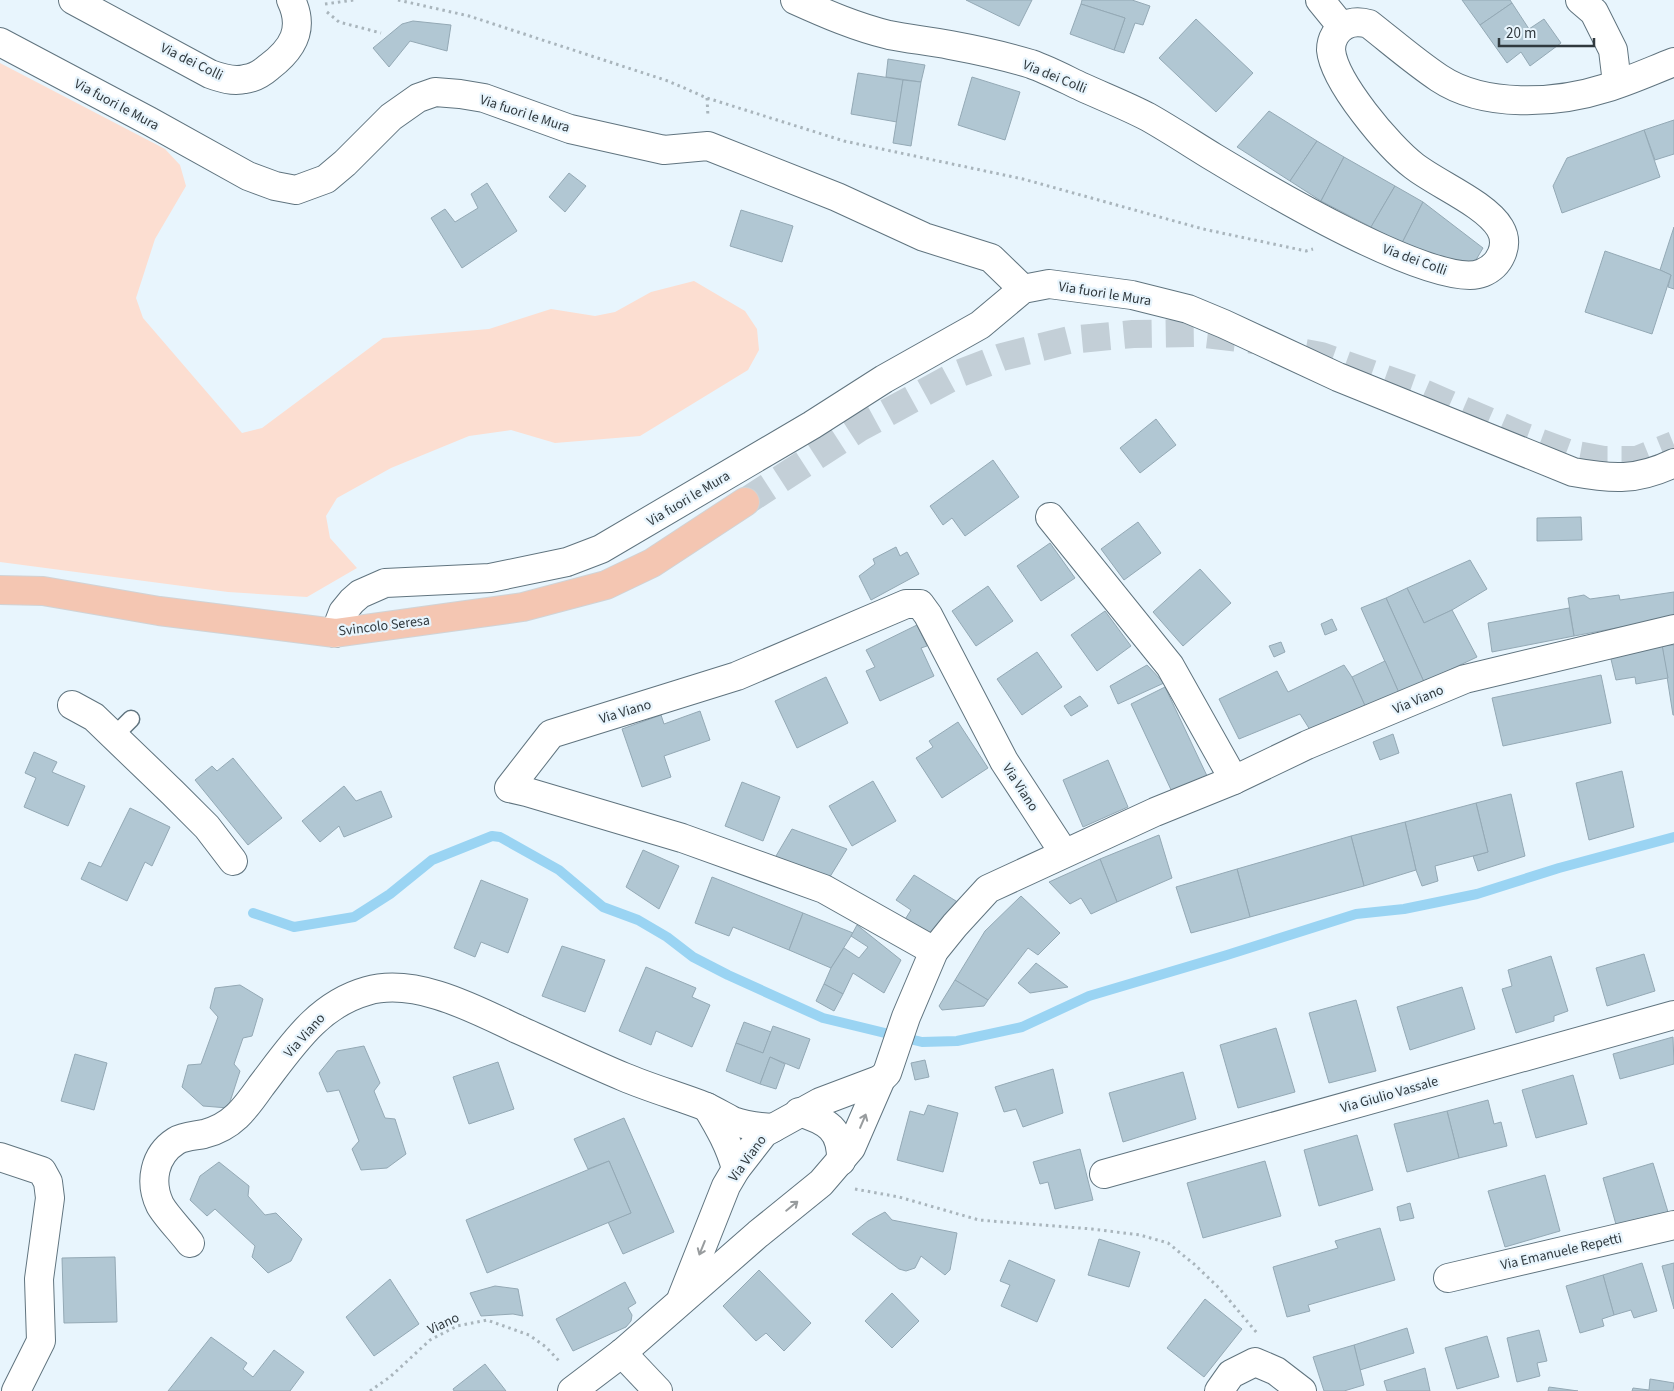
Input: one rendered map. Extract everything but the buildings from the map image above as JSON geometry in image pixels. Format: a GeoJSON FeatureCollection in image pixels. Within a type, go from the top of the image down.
{"type":"FeatureCollection","features":[{"type":"Feature","properties":{"kind":"main road","name":"Svincolo Seresa"},"geometry":{"type":"LineString","coordinates":[[0,590],[43,591],[159,611],[335,632],[522,607],[606,585],[652,563],[745,502]]}},
{"type":"Feature","properties":{"kind":"street","name":"Via dei Colli"},"geometry":{"type":"LineString","coordinates":[[73,0],[210,74],[234,80],[245,80],[264,72],[281,59],[288,50],[298,25],[295,8],[291,0]]}},
{"type":"Feature","properties":{"kind":"street","name":"Via dei Colli"},"geometry":{"type":"LineString","coordinates":[[795,0],[840,20],[889,35],[951,45],[1034,65],[1146,116],[1270,192],[1357,237],[1431,269],[1462,275],[1475,275],[1486,271],[1501,257],[1505,243],[1501,230],[1493,218],[1480,208],[1414,166],[1392,146],[1351,94],[1335,67],[1331,50],[1334,37],[1342,27]]}},
{"type":"Feature","properties":{"kind":"street"},"geometry":{"type":"LineString","coordinates":[[1320,0],[1342,27],[1355,22],[1369,24],[1440,79],[1464,90],[1502,100],[1551,100],[1606,88],[1674,62]]}},
{"type":"Feature","properties":{"kind":"street"},"geometry":{"type":"LineString","coordinates":[[1580,0],[1594,12],[1613,50],[1618,83]]}},
{"type":"Feature","properties":{"kind":"street","name":"Via fuori le Mura"},"geometry":{"type":"LineString","coordinates":[[0,42],[148,120],[248,176],[275,186],[296,190],[326,179],[345,163],[391,117],[418,98],[435,92],[460,94],[484,98],[570,129],[664,150],[708,146],[837,196],[924,237],[991,258],[1022,289]]}},
{"type":"Feature","properties":{"kind":"street","name":"Via fuori le Mura"},"geometry":{"type":"LineString","coordinates":[[335,632],[343,612],[352,601],[360,594],[385,583],[490,578],[567,562],[602,549],[812,425],[884,379],[980,326],[1022,289],[1049,284],[1132,295],[1188,309],[1338,377],[1573,472],[1603,477],[1634,477],[1656,472],[1674,464]]}},
{"type":"Feature","properties":{"kind":"street"},"geometry":{"type":"LineString","coordinates":[[1050,517],[1170,666],[1234,780]]}},
{"type":"Feature","properties":{"kind":"street","name":"Via Viano"},"geometry":{"type":"LineString","coordinates":[[934,951],[824,889],[682,838],[509,788],[551,734],[737,676],[906,604],[920,604],[928,615],[1004,761],[1064,853]]}},
{"type":"Feature","properties":{"kind":"street","name":"Via Viano"},"geometry":{"type":"LineString","coordinates":[[575,1388],[622,1353],[761,1231],[821,1183],[852,1148],[934,951],[988,889],[1155,812],[1234,780],[1307,745],[1465,679],[1674,629]]}},
{"type":"Feature","properties":{"kind":"street"},"geometry":{"type":"LineString","coordinates":[[72,705],[125,730],[207,827],[232,861]]}},
{"type":"Feature","properties":{"kind":"street","name":"Via Viano"},"geometry":{"type":"LineString","coordinates":[[190,1243],[160,1205],[154,1182],[154,1170],[162,1154],[178,1140],[205,1134],[233,1121],[301,1034],[322,1014],[338,1002],[382,987],[448,997],[626,1078],[707,1107],[748,1126],[772,1128]]}},
{"type":"Feature","properties":{"kind":"street","name":"Via Giulio Vassale"},"geometry":{"type":"LineString","coordinates":[[1104,1174],[1674,1015]]}},
{"type":"Feature","properties":{"kind":"street","name":"Via Viano"},"geometry":{"type":"LineString","coordinates":[[680,1303],[720,1202],[736,1169],[764,1133],[799,1112],[886,1068]]}},
{"type":"Feature","properties":{"kind":"street"},"geometry":{"type":"LineString","coordinates":[[707,1107],[732,1153],[736,1169]]}},
{"type":"Feature","properties":{"kind":"street"},"geometry":{"type":"LineString","coordinates":[[799,1112],[825,1122],[836,1134],[842,1146],[841,1161]]}},
{"type":"Feature","properties":{"kind":"street"},"geometry":{"type":"LineString","coordinates":[[0,1157],[42,1171],[48,1182],[50,1198],[39,1279],[41,1342],[16,1391]]}},
{"type":"Feature","properties":{"kind":"street"},"geometry":{"type":"LineString","coordinates":[[720,1202],[725,1222],[733,1231],[761,1231]]}},
{"type":"Feature","properties":{"kind":"street","name":"Via Emanuele Repetti"},"geometry":{"type":"LineString","coordinates":[[1448,1278],[1674,1225]]}},
{"type":"Feature","properties":{"kind":"street"},"geometry":{"type":"LineString","coordinates":[[622,1353],[658,1391]]}},
{"type":"Feature","properties":{"kind":"street"},"geometry":{"type":"LineString","coordinates":[[1219,1391],[1231,1374],[1255,1362],[1276,1371],[1302,1391]]}},
{"type":"Feature","properties":{"kind":"path"},"geometry":{"type":"LineString","coordinates":[[398,0],[469,16],[668,81],[707,98],[844,141],[1023,179],[1203,229],[1306,251],[1357,237]]}},
{"type":"Feature","properties":{"kind":"path"},"geometry":{"type":"LineString","coordinates":[[327,12],[339,22],[381,33]]}},
{"type":"Feature","properties":{"kind":"path"},"geometry":{"type":"LineString","coordinates":[[821,1183],[899,1197],[980,1220],[1092,1229],[1140,1235],[1168,1243],[1220,1288],[1263,1340]]}},
{"type":"Feature","properties":{"kind":"path","name":"Viano"},"geometry":{"type":"LineString","coordinates":[[370,1391],[390,1377],[430,1340],[457,1326],[487,1320],[529,1335],[560,1360],[575,1388]]}},
{"type":"Feature","properties":{"kind":"shaded area"},"geometry":{"type":"Polygon","coordinates":[[[0,63],[165,149],[180,165],[186,186],[155,239],[136,298],[143,318],[242,433],[262,428],[383,338],[489,329],[551,309],[595,316],[615,312],[651,292],[694,281],[745,311],[757,329],[759,350],[748,370],[640,436],[555,443],[511,430],[469,436],[391,468],[337,498],[326,516],[330,538],[357,568],[307,597],[228,592],[0,562],[0,63]]]}},
{"type":"Feature","properties":{"kind":"waterway"},"geometry":{"type":"LineString","coordinates":[[253,913],[294,927],[354,917],[390,894],[432,860],[492,836],[500,837],[559,870],[603,907],[638,920],[667,937],[693,957],[728,975],[823,1018],[922,1042],[957,1041],[1022,1027],[1089,996],[1356,914],[1404,909],[1477,894],[1559,868],[1674,837]]}},
{"type":"Feature","properties":{"kind":"tunnel"},"geometry":{"type":"LineString","coordinates":[[745,502],[859,428],[958,374],[1002,357],[1069,340],[1133,334],[1197,333],[1254,340]]}},
{"type":"Feature","properties":{"kind":"tunnel"},"geometry":{"type":"LineString","coordinates":[[1305,353],[1321,356],[1414,389],[1525,437],[1571,454],[1604,460],[1637,460],[1674,445]]}}]}
